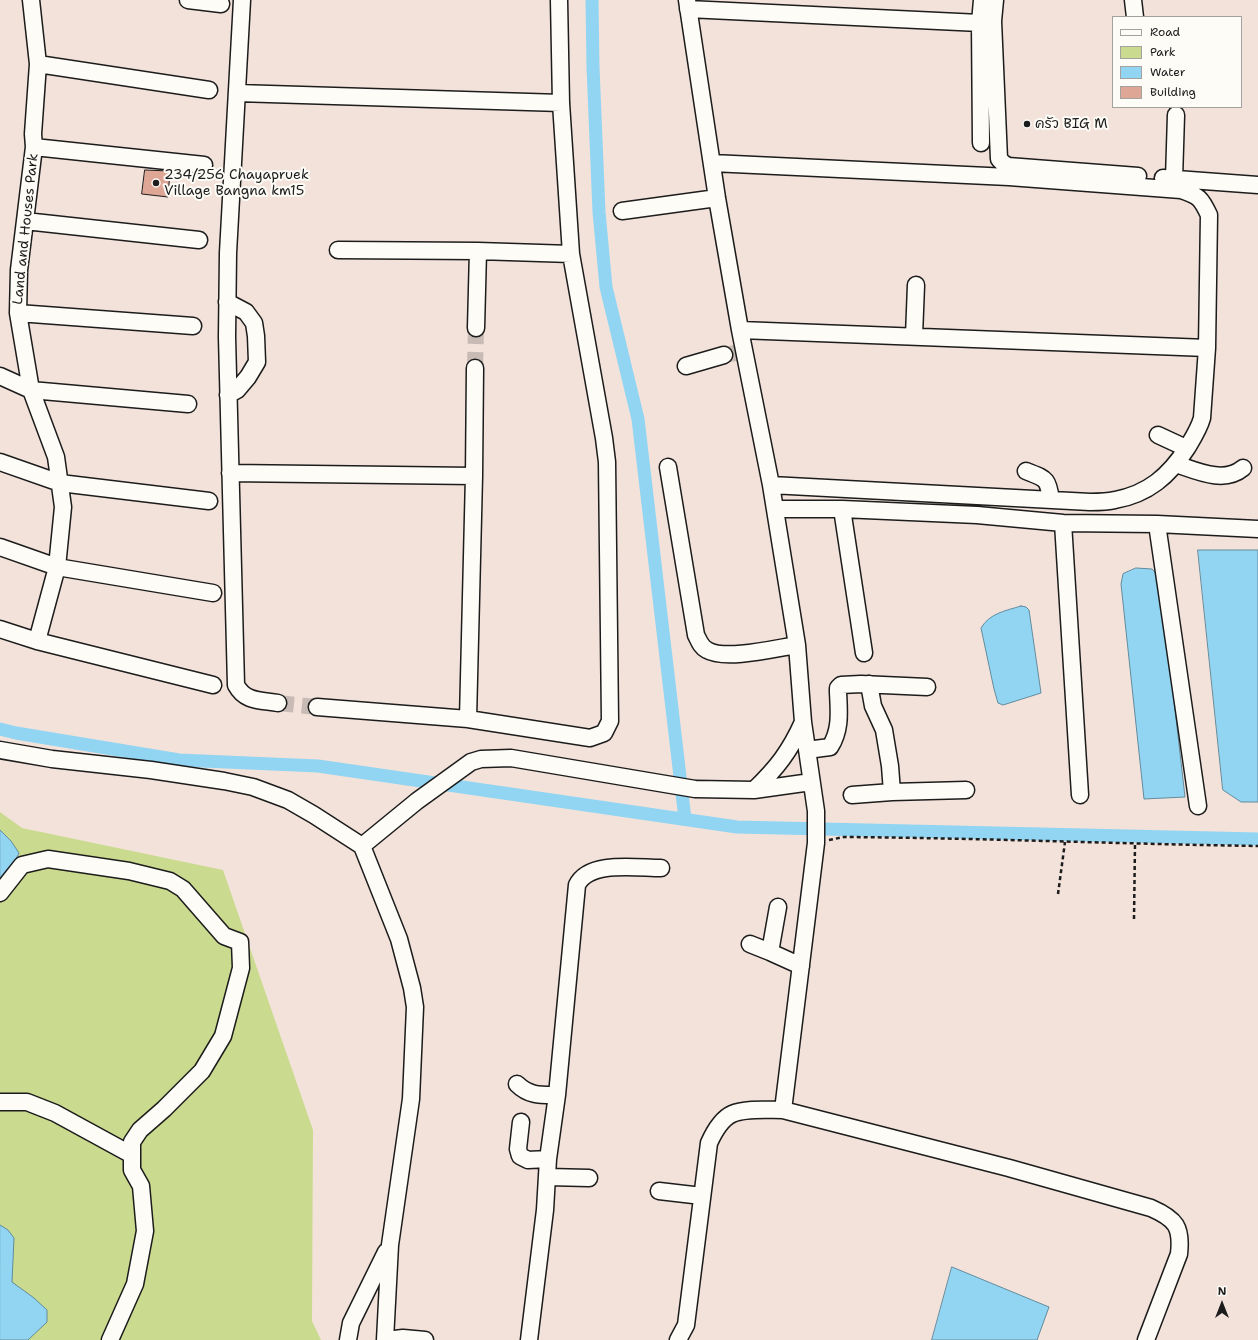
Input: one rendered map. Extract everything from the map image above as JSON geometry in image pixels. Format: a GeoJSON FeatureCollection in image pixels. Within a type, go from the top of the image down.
{"type":"FeatureCollection","features":[{"type":"Feature","properties":{"kind":"street","name":"Land and Houses Park"},"geometry":{"type":"LineString","coordinates":[[31,0],[38,64],[33,134],[34,147],[19,270],[18,313],[31,390],[56,457],[63,507],[57,567],[37,641]]}},
{"type":"Feature","properties":{"kind":"street"},"geometry":{"type":"LineString","coordinates":[[188,0],[221,4]]}},
{"type":"Feature","properties":{"kind":"street"},"geometry":{"type":"LineString","coordinates":[[242,0],[228,253],[227,302],[236,685],[240,692],[248,698],[278,703]]}},
{"type":"Feature","properties":{"kind":"street"},"geometry":{"type":"LineString","coordinates":[[318,707],[468,719],[590,738],[604,733],[610,721],[607,462],[571,254],[561,103],[559,0]]}},
{"type":"Feature","properties":{"kind":"street"},"geometry":{"type":"LineString","coordinates":[[981,143],[980,23],[982,0]]}},
{"type":"Feature","properties":{"kind":"street"},"geometry":{"type":"LineString","coordinates":[[995,0],[993,21],[998,149],[999,159],[1003,163],[1008,166],[1258,185]]}},
{"type":"Feature","properties":{"kind":"street"},"geometry":{"type":"LineString","coordinates":[[1133,0],[1136,16]]}},
{"type":"Feature","properties":{"kind":"street"},"geometry":{"type":"LineString","coordinates":[[783,1110],[816,843],[816,810],[803,722],[797,645],[771,485],[742,351],[740,330],[717,198],[687,5],[980,23]]}},
{"type":"Feature","properties":{"kind":"street"},"geometry":{"type":"LineString","coordinates":[[38,64],[209,90]]}},
{"type":"Feature","properties":{"kind":"street"},"geometry":{"type":"LineString","coordinates":[[237,93],[561,103]]}},
{"type":"Feature","properties":{"kind":"street"},"geometry":{"type":"LineString","coordinates":[[1174,178],[1176,115]]}},
{"type":"Feature","properties":{"kind":"street"},"geometry":{"type":"LineString","coordinates":[[34,147],[204,165]]}},
{"type":"Feature","properties":{"kind":"street"},"geometry":{"type":"LineString","coordinates":[[712,163],[1009,177],[1181,190],[1194,194],[1202,200],[1209,215],[1207,348],[1202,418],[1199,428],[1176,464],[1165,476],[1153,485],[1135,494],[1115,500],[1090,502],[771,485]]}},
{"type":"Feature","properties":{"kind":"street"},"geometry":{"type":"LineString","coordinates":[[622,211],[717,198]]}},
{"type":"Feature","properties":{"kind":"street"},"geometry":{"type":"LineString","coordinates":[[25,221],[199,240]]}},
{"type":"Feature","properties":{"kind":"street"},"geometry":{"type":"LineString","coordinates":[[338,250],[478,251],[571,254]]}},
{"type":"Feature","properties":{"kind":"street"},"geometry":{"type":"LineString","coordinates":[[476,328],[478,251]]}},
{"type":"Feature","properties":{"kind":"street"},"geometry":{"type":"LineString","coordinates":[[914,336],[916,285]]}},
{"type":"Feature","properties":{"kind":"street"},"geometry":{"type":"LineString","coordinates":[[227,302],[246,312],[254,323],[257,362],[248,377],[237,390],[228,395]]}},
{"type":"Feature","properties":{"kind":"street"},"geometry":{"type":"LineString","coordinates":[[18,313],[193,326]]}},
{"type":"Feature","properties":{"kind":"street"},"geometry":{"type":"LineString","coordinates":[[740,330],[1207,348]]}},
{"type":"Feature","properties":{"kind":"street"},"geometry":{"type":"LineString","coordinates":[[686,366],[724,355]]}},
{"type":"Feature","properties":{"kind":"street"},"geometry":{"type":"LineString","coordinates":[[468,719],[475,368]]}},
{"type":"Feature","properties":{"kind":"street"},"geometry":{"type":"LineString","coordinates":[[0,376],[31,390],[188,404]]}},
{"type":"Feature","properties":{"kind":"street"},"geometry":{"type":"LineString","coordinates":[[1158,436],[1186,448]]}},
{"type":"Feature","properties":{"kind":"street"},"geometry":{"type":"LineString","coordinates":[[0,462],[60,483],[209,501]]}},
{"type":"Feature","properties":{"kind":"street"},"geometry":{"type":"LineString","coordinates":[[1176,464],[1201,473],[1228,476],[1243,468]]}},
{"type":"Feature","properties":{"kind":"street"},"geometry":{"type":"LineString","coordinates":[[668,467],[696,635],[703,647],[715,654],[737,654],[797,645]]}},
{"type":"Feature","properties":{"kind":"street"},"geometry":{"type":"LineString","coordinates":[[1026,471],[1045,479],[1049,487],[1052,500]]}},
{"type":"Feature","properties":{"kind":"street"},"geometry":{"type":"LineString","coordinates":[[230,473],[474,476]]}},
{"type":"Feature","properties":{"kind":"street"},"geometry":{"type":"LineString","coordinates":[[775,509],[842,509],[977,515],[1063,523],[1157,524],[1258,529]]}},
{"type":"Feature","properties":{"kind":"street"},"geometry":{"type":"LineString","coordinates":[[842,509],[864,653]]}},
{"type":"Feature","properties":{"kind":"street"},"geometry":{"type":"LineString","coordinates":[[1063,523],[1080,795]]}},
{"type":"Feature","properties":{"kind":"street"},"geometry":{"type":"LineString","coordinates":[[1157,524],[1198,806]]}},
{"type":"Feature","properties":{"kind":"street"},"geometry":{"type":"LineString","coordinates":[[0,547],[57,567],[213,593]]}},
{"type":"Feature","properties":{"kind":"street"},"geometry":{"type":"LineString","coordinates":[[0,629],[37,641],[213,685]]}},
{"type":"Feature","properties":{"kind":"street"},"geometry":{"type":"LineString","coordinates":[[807,750],[830,747],[833,743],[840,723],[838,688],[841,685],[869,684],[927,687]]}},
{"type":"Feature","properties":{"kind":"street"},"geometry":{"type":"LineString","coordinates":[[869,684],[873,706],[884,730],[890,766],[892,792]]}},
{"type":"Feature","properties":{"kind":"street"},"geometry":{"type":"LineString","coordinates":[[754,790],[782,760],[794,742],[803,722]]}},
{"type":"Feature","properties":{"kind":"street"},"geometry":{"type":"LineString","coordinates":[[0,750],[52,759],[151,770],[253,787],[288,800],[362,846],[399,939],[412,988],[415,1007],[411,1099],[390,1246],[386,1340],[403,1338],[425,1340]]}},
{"type":"Feature","properties":{"kind":"street"},"geometry":{"type":"LineString","coordinates":[[362,846],[417,801],[471,762],[481,759],[510,758],[695,789],[754,790],[811,782]]}},
{"type":"Feature","properties":{"kind":"street"},"geometry":{"type":"LineString","coordinates":[[852,795],[892,792],[966,790]]}},
{"type":"Feature","properties":{"kind":"street"},"geometry":{"type":"LineString","coordinates":[[0,893],[22,865],[48,859],[130,871],[170,881],[183,889],[224,936],[240,942],[241,968],[223,1036],[202,1071],[164,1109],[140,1130],[132,1142],[132,1170],[141,1186],[145,1231],[135,1284],[110,1340]]}},
{"type":"Feature","properties":{"kind":"street"},"geometry":{"type":"LineString","coordinates":[[529,1340],[545,1210],[548,1160],[557,1094],[577,885],[579,880],[602,868],[661,868]]}},
{"type":"Feature","properties":{"kind":"street"},"geometry":{"type":"LineString","coordinates":[[770,952],[778,907]]}},
{"type":"Feature","properties":{"kind":"street"},"geometry":{"type":"LineString","coordinates":[[750,944],[801,966]]}},
{"type":"Feature","properties":{"kind":"street"},"geometry":{"type":"LineString","coordinates":[[516,1084],[520,1088],[534,1094],[557,1094]]}},
{"type":"Feature","properties":{"kind":"street"},"geometry":{"type":"LineString","coordinates":[[0,1102],[27,1102],[55,1113],[132,1155]]}},
{"type":"Feature","properties":{"kind":"street"},"geometry":{"type":"LineString","coordinates":[[678,1340],[686,1325],[709,1143],[716,1129],[732,1114],[746,1110],[783,1110],[1009,1168],[1161,1212],[1179,1229],[1179,1254],[1146,1340]]}},
{"type":"Feature","properties":{"kind":"street"},"geometry":{"type":"LineString","coordinates":[[520,1122],[518,1149],[520,1156],[528,1160],[548,1160]]}},
{"type":"Feature","properties":{"kind":"street"},"geometry":{"type":"LineString","coordinates":[[548,1177],[589,1178]]}},
{"type":"Feature","properties":{"kind":"street"},"geometry":{"type":"LineString","coordinates":[[659,1191],[702,1196]]}},
{"type":"Feature","properties":{"kind":"street"},"geometry":{"type":"LineString","coordinates":[[348,1340],[351,1322],[390,1246]]}},
{"type":"Feature","properties":{"kind":"path"},"geometry":{"type":"LineString","coordinates":[[816,843],[844,836],[1258,846]]}},
{"type":"Feature","properties":{"kind":"path"},"geometry":{"type":"LineString","coordinates":[[1058,894],[1065,842]]}},
{"type":"Feature","properties":{"kind":"path"},"geometry":{"type":"LineString","coordinates":[[1134,919],[1135,844]]}},
{"type":"Feature","properties":{"kind":"green space"},"geometry":{"type":"Polygon","coordinates":[[[0,812],[22,828],[223,870],[313,1130],[312,1321],[321,1340],[0,1340],[0,812]]]}},
{"type":"Feature","properties":{"kind":"water"},"geometry":{"type":"Polygon","coordinates":[[[1198,550],[1258,550],[1258,802],[1241,802],[1223,790],[1198,550]]]}},
{"type":"Feature","properties":{"kind":"water"},"geometry":{"type":"Polygon","coordinates":[[[1136,568],[1152,569],[1160,578],[1185,797],[1144,799],[1121,584],[1123,574],[1136,568]]]}},
{"type":"Feature","properties":{"kind":"water"},"geometry":{"type":"Polygon","coordinates":[[[1021,606],[1026,607],[1029,610],[1041,693],[1003,705],[998,703],[994,689],[981,628],[993,616],[1021,606]]]}},
{"type":"Feature","properties":{"kind":"water"},"geometry":{"type":"Polygon","coordinates":[[[0,830],[11,841],[19,853],[9,874],[0,884],[0,830]]]}},
{"type":"Feature","properties":{"kind":"water"},"geometry":{"type":"Polygon","coordinates":[[[0,1225],[8,1230],[14,1238],[12,1282],[34,1298],[47,1310],[47,1322],[28,1340],[0,1340],[0,1225]]]}},
{"type":"Feature","properties":{"kind":"water"},"geometry":{"type":"Polygon","coordinates":[[[952,1267],[1049,1307],[1037,1340],[932,1340],[952,1267]]]}},
{"type":"Feature","properties":{"kind":"building","name":"234/256 Chayapruek Village Bangna km15"},"geometry":{"type":"Polygon","coordinates":[[[145,170],[170,171],[168,197],[142,194],[145,170]]]}},
{"type":"Feature","properties":{"kind":"waterway"},"geometry":{"type":"LineString","coordinates":[[592,0],[593,67],[599,212],[606,287],[638,419],[685,819]]}},
{"type":"Feature","properties":{"kind":"waterway"},"geometry":{"type":"LineString","coordinates":[[0,729],[16,733],[179,760],[318,766],[737,827],[1258,839]]}},
{"type":"Feature","properties":{"kind":"tunnel"},"geometry":{"type":"LineString","coordinates":[[475,368],[476,328]]}},
{"type":"Feature","properties":{"kind":"tunnel"},"geometry":{"type":"LineString","coordinates":[[724,355],[740,352]]}},
{"type":"Feature","properties":{"kind":"tunnel"},"geometry":{"type":"LineString","coordinates":[[278,703],[317,707]]}},
{"type":"Feature","properties":{"kind":"place","name":"ครัว BIG M"},"geometry":{"type":"Point","coordinates":[1027,124]}},
{"type":"Feature","properties":{"kind":"place","name":"234/256 Chayapruek Village Bangna km15"},"geometry":{"type":"Point","coordinates":[156,183]}}]}
